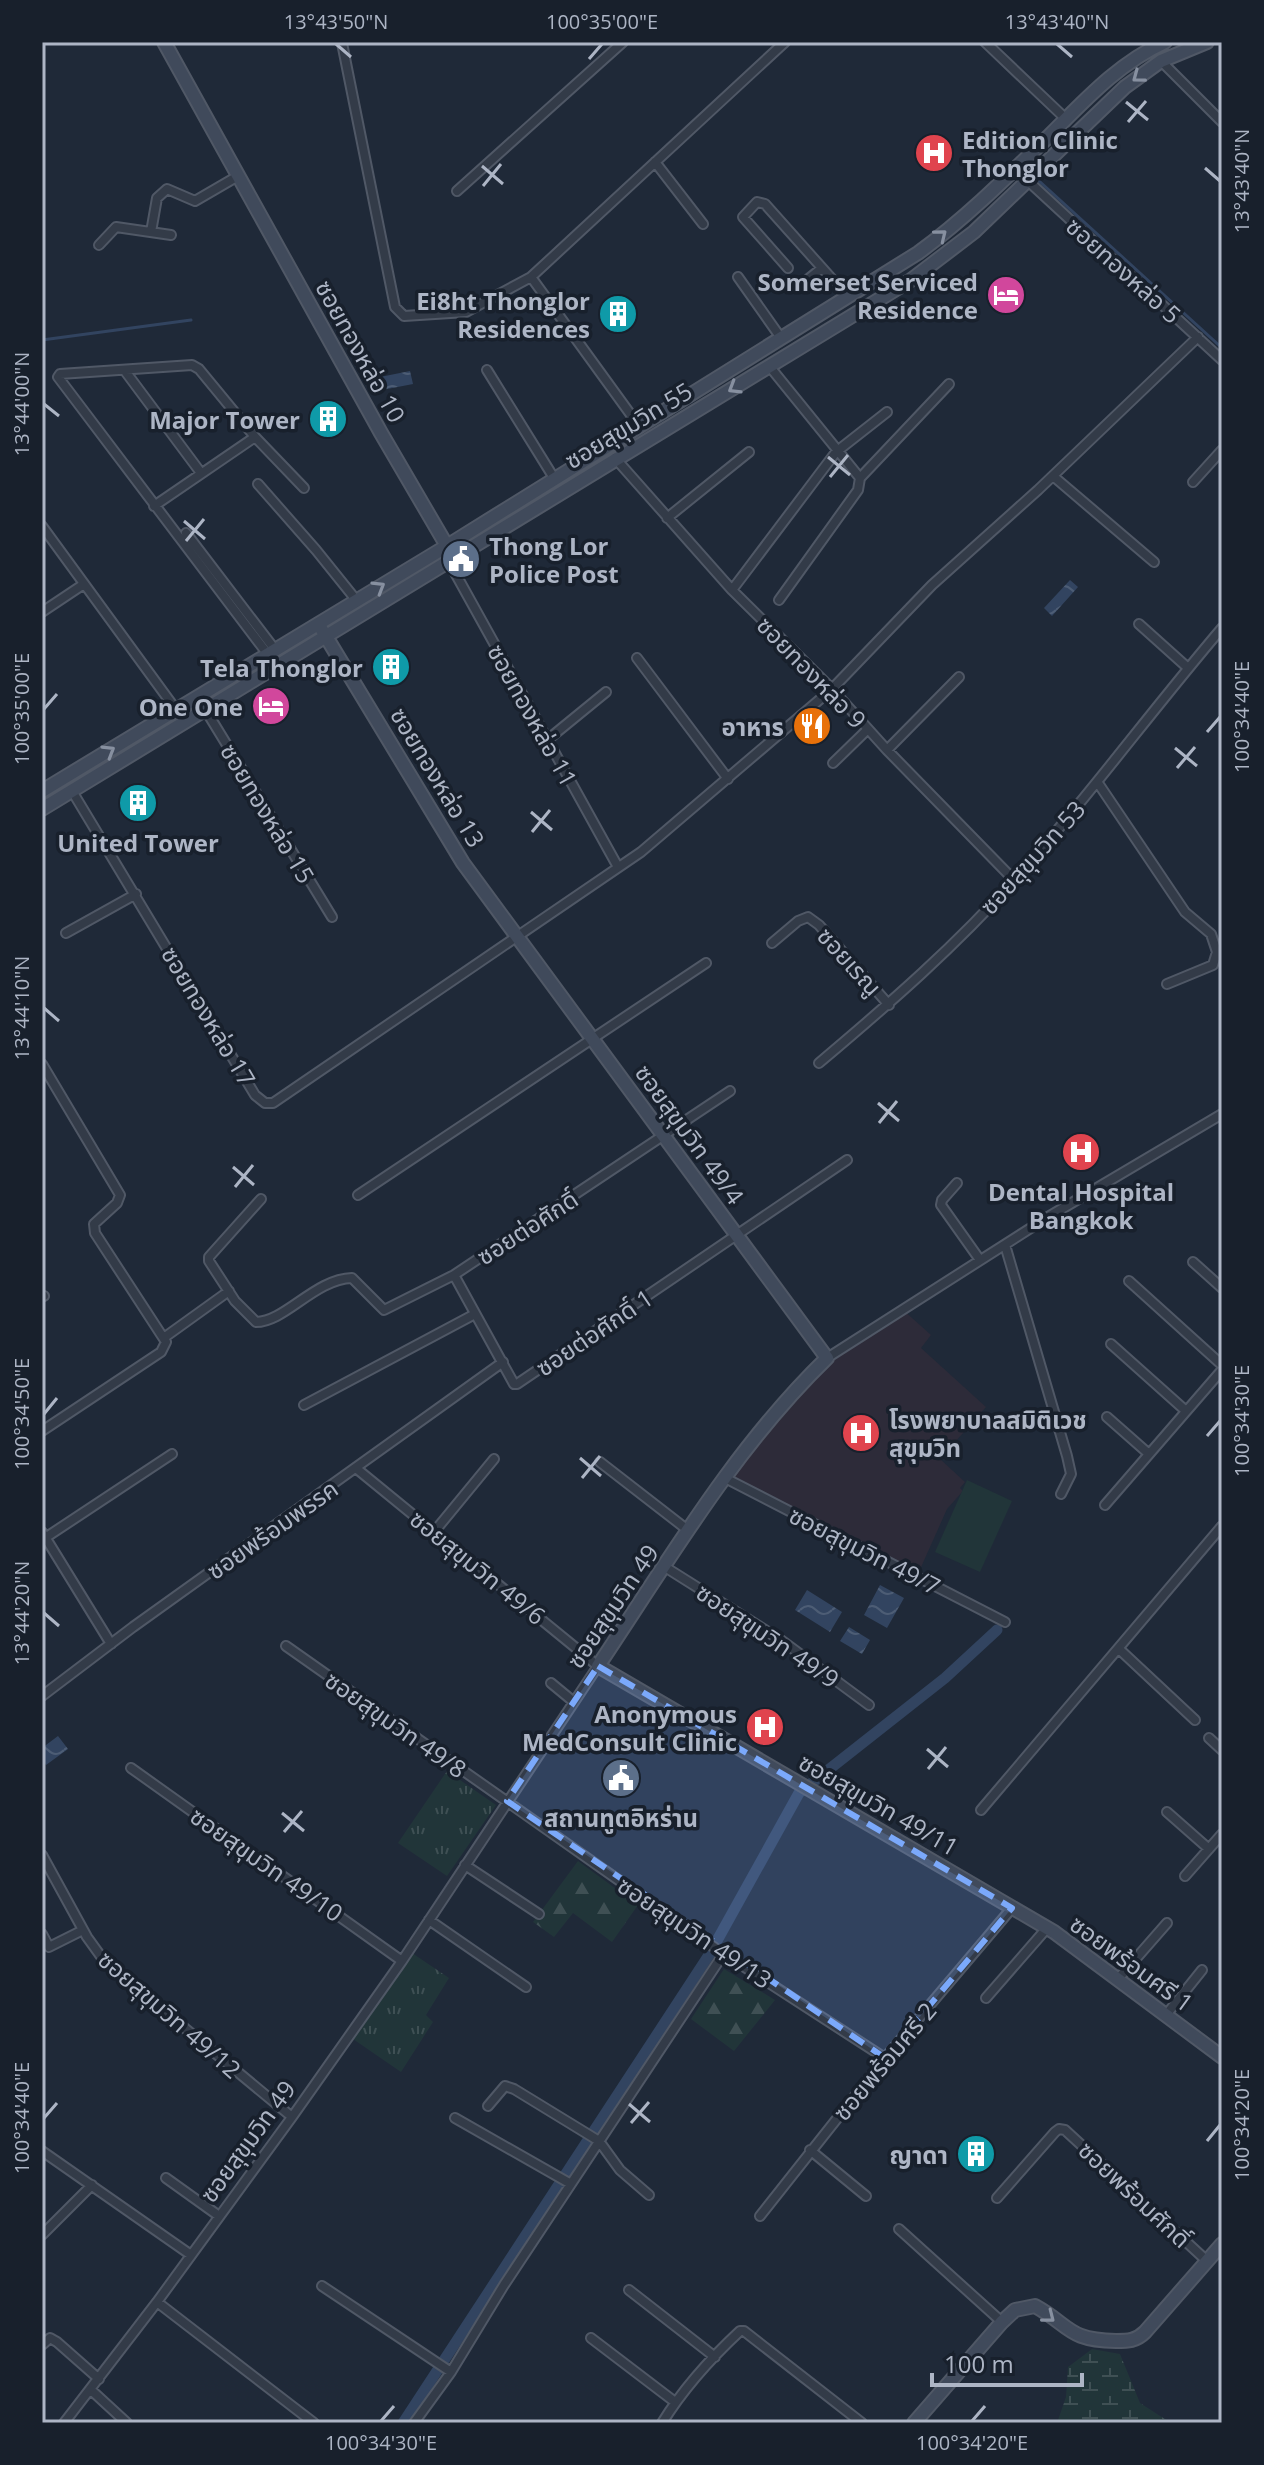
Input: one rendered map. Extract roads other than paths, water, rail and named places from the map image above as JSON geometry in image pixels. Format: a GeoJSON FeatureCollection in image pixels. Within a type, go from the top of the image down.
{"type":"FeatureCollection","features":[{"type":"Feature","properties":{"kind":"street","name":"ซอยทองหล่อ 10"},"geometry":{"type":"LineString","coordinates":[[164,42],[447,546]]}},
{"type":"Feature","properties":{"kind":"street"},"geometry":{"type":"LineString","coordinates":[[457,191],[623,42]]}},
{"type":"Feature","properties":{"kind":"street"},"geometry":{"type":"LineString","coordinates":[[342,43],[395,307],[404,316],[466,312],[531,277],[785,42]]}},
{"type":"Feature","properties":{"kind":"street"},"geometry":{"type":"LineString","coordinates":[[985,42],[1078,131]]}},
{"type":"Feature","properties":{"kind":"street","name":"ซอยสุขุมวิท 55"},"geometry":{"type":"LineString","coordinates":[[202,703],[272,653],[323,630],[357,601],[848,297],[944,234],[1108,78],[1149,49],[1165,42]]}},
{"type":"Feature","properties":{"kind":"street","name":"ซอยสุขุมวิท 55"},"geometry":{"type":"LineString","coordinates":[[42,809],[202,703],[323,630],[449,562],[615,458],[770,367],[939,260],[974,232],[1125,87],[1161,61],[1207,42]]}},
{"type":"Feature","properties":{"kind":"street"},"geometry":{"type":"LineString","coordinates":[[1149,49],[1222,122]]}},
{"type":"Feature","properties":{"kind":"street"},"geometry":{"type":"LineString","coordinates":[[655,162],[703,224]]}},
{"type":"Feature","properties":{"kind":"street"},"geometry":{"type":"LineString","coordinates":[[1016,168],[1027,180]]}},
{"type":"Feature","properties":{"kind":"street"},"geometry":{"type":"LineString","coordinates":[[151,232],[157,198],[167,189],[195,201],[238,176]]}},
{"type":"Feature","properties":{"kind":"street","name":"ซอยทองหล่อ 5"},"geometry":{"type":"LineString","coordinates":[[1027,180],[1222,360]]}},
{"type":"Feature","properties":{"kind":"street"},"geometry":{"type":"LineString","coordinates":[[788,268],[743,217],[757,202],[765,204],[848,297]]}},
{"type":"Feature","properties":{"kind":"street"},"geometry":{"type":"LineString","coordinates":[[99,245],[116,227],[171,235]]}},
{"type":"Feature","properties":{"kind":"street"},"geometry":{"type":"LineString","coordinates":[[801,285],[822,268]]}},
{"type":"Feature","properties":{"kind":"street"},"geometry":{"type":"LineString","coordinates":[[531,277],[647,439]]}},
{"type":"Feature","properties":{"kind":"street"},"geometry":{"type":"LineString","coordinates":[[738,277],[792,353]]}},
{"type":"Feature","properties":{"kind":"street"},"geometry":{"type":"LineString","coordinates":[[517,937],[641,852],[832,689],[932,585],[1053,476],[1198,337]]}},
{"type":"Feature","properties":{"kind":"street"},"geometry":{"type":"LineString","coordinates":[[759,351],[836,452],[860,478]]}},
{"type":"Feature","properties":{"kind":"street"},"geometry":{"type":"LineString","coordinates":[[272,653],[154,506],[58,377],[60,374],[192,365],[199,369],[255,437],[304,488]]}},
{"type":"Feature","properties":{"kind":"street"},"geometry":{"type":"LineString","coordinates":[[487,370],[554,478]]}},
{"type":"Feature","properties":{"kind":"street"},"geometry":{"type":"LineString","coordinates":[[125,371],[201,473]]}},
{"type":"Feature","properties":{"kind":"street"},"geometry":{"type":"LineString","coordinates":[[779,600],[858,490],[860,478],[949,384]]}},
{"type":"Feature","properties":{"kind":"street"},"geometry":{"type":"LineString","coordinates":[[732,590],[836,452],[887,412]]}},
{"type":"Feature","properties":{"kind":"street"},"geometry":{"type":"LineString","coordinates":[[154,506],[255,437]]}},
{"type":"Feature","properties":{"kind":"street"},"geometry":{"type":"LineString","coordinates":[[608,445],[615,458]]}},
{"type":"Feature","properties":{"kind":"street"},"geometry":{"type":"LineString","coordinates":[[1193,482],[1222,450]]}},
{"type":"Feature","properties":{"kind":"street"},"geometry":{"type":"LineString","coordinates":[[667,518],[749,452]]}},
{"type":"Feature","properties":{"kind":"street","name":"ซอยทองหล่อ 9"},"geometry":{"type":"LineString","coordinates":[[615,458],[732,590],[832,689],[1014,880]]}},
{"type":"Feature","properties":{"kind":"street"},"geometry":{"type":"LineString","coordinates":[[1053,476],[1154,562]]}},
{"type":"Feature","properties":{"kind":"street"},"geometry":{"type":"LineString","coordinates":[[258,484],[357,601]]}},
{"type":"Feature","properties":{"kind":"street"},"geometry":{"type":"LineString","coordinates":[[42,526],[180,717]]}},
{"type":"Feature","properties":{"kind":"street"},"geometry":{"type":"LineString","coordinates":[[186,533],[272,653]]}},
{"type":"Feature","properties":{"kind":"street"},"geometry":{"type":"LineString","coordinates":[[447,546],[449,562]]}},
{"type":"Feature","properties":{"kind":"street","name":"ซอยทองหล่อ 11"},"geometry":{"type":"LineString","coordinates":[[449,562],[618,867]]}},
{"type":"Feature","properties":{"kind":"street"},"geometry":{"type":"LineString","coordinates":[[42,612],[84,584]]}},
{"type":"Feature","properties":{"kind":"street"},"geometry":{"type":"LineString","coordinates":[[1139,624],[1188,668]]}},
{"type":"Feature","properties":{"kind":"street","name":"ซอยสุขุมวิท 53"},"geometry":{"type":"LineString","coordinates":[[819,1063],[946,952],[1014,880],[1098,783],[1222,628]]}},
{"type":"Feature","properties":{"kind":"street","name":"ซอยทองหล่อ 13"},"geometry":{"type":"LineString","coordinates":[[323,630],[458,855],[517,937]]}},
{"type":"Feature","properties":{"kind":"street"},"geometry":{"type":"LineString","coordinates":[[637,658],[728,779]]}},
{"type":"Feature","properties":{"kind":"street"},"geometry":{"type":"LineString","coordinates":[[887,750],[959,677]]}},
{"type":"Feature","properties":{"kind":"street"},"geometry":{"type":"LineString","coordinates":[[546,741],[606,692]]}},
{"type":"Feature","properties":{"kind":"street","name":"ซอยทองหล่อ 15"},"geometry":{"type":"LineString","coordinates":[[202,703],[332,917]]}},
{"type":"Feature","properties":{"kind":"street","name":"ซอยสุขุมวิท 55"},"geometry":{"type":"LineString","coordinates":[[42,791],[180,717]]}},
{"type":"Feature","properties":{"kind":"street"},"geometry":{"type":"LineString","coordinates":[[833,763],[868,729]]}},
{"type":"Feature","properties":{"kind":"street"},"geometry":{"type":"LineString","coordinates":[[63,779],[72,791]]}},
{"type":"Feature","properties":{"kind":"street"},"geometry":{"type":"LineString","coordinates":[[1098,783],[1185,912],[1211,934],[1217,952],[1213,965],[1167,984]]}},
{"type":"Feature","properties":{"kind":"street","name":"ซอยทองหล่อ 17"},"geometry":{"type":"LineString","coordinates":[[72,791],[255,1095],[269,1104],[517,937]]}},
{"type":"Feature","properties":{"kind":"street"},"geometry":{"type":"LineString","coordinates":[[66,933],[136,894]]}},
{"type":"Feature","properties":{"kind":"street","name":"ซอยเรณู"},"geometry":{"type":"LineString","coordinates":[[772,943],[802,918],[808,917],[819,925],[889,1005]]}},
{"type":"Feature","properties":{"kind":"street"},"geometry":{"type":"LineString","coordinates":[[1211,934],[1222,930]]}},
{"type":"Feature","properties":{"kind":"street","name":"ซอยสุขุมวิท 49/4"},"geometry":{"type":"LineString","coordinates":[[517,937],[827,1358]]}},
{"type":"Feature","properties":{"kind":"street"},"geometry":{"type":"LineString","coordinates":[[358,1195],[706,963]]}},
{"type":"Feature","properties":{"kind":"street"},"geometry":{"type":"LineString","coordinates":[[42,1064],[120,1195],[117,1203],[96,1222],[93,1228],[95,1233],[165,1337],[161,1352],[42,1431]]}},
{"type":"Feature","properties":{"kind":"street","name":"ซอยต่อศักดิ์"},"geometry":{"type":"LineString","coordinates":[[229,1291],[256,1322],[262,1323],[342,1278],[352,1278],[384,1310],[454,1275],[730,1091]]}},
{"type":"Feature","properties":{"kind":"street","name":"ซอยสุขุมวิท 49"},"geometry":{"type":"LineString","coordinates":[[64,2423],[157,2302],[402,1961],[725,1478],[780,1406],[827,1358],[980,1260],[1222,1114]]}},
{"type":"Feature","properties":{"kind":"street"},"geometry":{"type":"LineString","coordinates":[[737,1236],[847,1160]]}},
{"type":"Feature","properties":{"kind":"street"},"geometry":{"type":"LineString","coordinates":[[957,1183],[941,1205],[980,1260]]}},
{"type":"Feature","properties":{"kind":"street"},"geometry":{"type":"LineString","coordinates":[[165,1337],[229,1291],[209,1257],[261,1199]]}},
{"type":"Feature","properties":{"kind":"street","name":"ซอยต่อศักดิ์ 1"},"geometry":{"type":"LineString","coordinates":[[454,1275],[514,1384],[737,1236]]}},
{"type":"Feature","properties":{"kind":"street"},"geometry":{"type":"LineString","coordinates":[[1005,1245],[1067,1456],[1071,1474],[1061,1494]]}},
{"type":"Feature","properties":{"kind":"street"},"geometry":{"type":"LineString","coordinates":[[1193,1262],[1222,1288]]}},
{"type":"Feature","properties":{"kind":"street"},"geometry":{"type":"LineString","coordinates":[[1105,1505],[1222,1368],[1129,1281]]}},
{"type":"Feature","properties":{"kind":"street"},"geometry":{"type":"LineString","coordinates":[[304,1405],[475,1314]]}},
{"type":"Feature","properties":{"kind":"street"},"geometry":{"type":"LineString","coordinates":[[1111,1344],[1186,1411]]}},
{"type":"Feature","properties":{"kind":"street","name":"ซอยพร้อมพรรค"},"geometry":{"type":"LineString","coordinates":[[42,1696],[503,1362]]}},
{"type":"Feature","properties":{"kind":"street"},"geometry":{"type":"LineString","coordinates":[[1107,1417],[1149,1454]]}},
{"type":"Feature","properties":{"kind":"street"},"geometry":{"type":"LineString","coordinates":[[111,1644],[44,1535],[172,1454]]}},
{"type":"Feature","properties":{"kind":"street"},"geometry":{"type":"LineString","coordinates":[[434,1532],[494,1459]]}},
{"type":"Feature","properties":{"kind":"street"},"geometry":{"type":"LineString","coordinates":[[600,1462],[689,1531]]}},
{"type":"Feature","properties":{"kind":"street","name":"ซอยสุขุมวิท 49/6"},"geometry":{"type":"LineString","coordinates":[[357,1469],[598,1666]]}},
{"type":"Feature","properties":{"kind":"street","name":"ซอยสุขุมวิท 49/7"},"geometry":{"type":"LineString","coordinates":[[725,1478],[1005,1622]]}},
{"type":"Feature","properties":{"kind":"street"},"geometry":{"type":"LineString","coordinates":[[981,1810],[1222,1526]]}},
{"type":"Feature","properties":{"kind":"street","name":"ซอยสุขุมวิท 49/9"},"geometry":{"type":"LineString","coordinates":[[665,1567],[781,1640],[869,1705]]}},
{"type":"Feature","properties":{"kind":"street","name":"ซอยสุขุมวิท 49/8"},"geometry":{"type":"LineString","coordinates":[[286,1646],[507,1801]]}},
{"type":"Feature","properties":{"kind":"street"},"geometry":{"type":"LineString","coordinates":[[1119,1649],[1195,1720]]}},
{"type":"Feature","properties":{"kind":"street","name":"ซอยสุขุมวิท 49/11"},"geometry":{"type":"LineString","coordinates":[[598,1666],[1012,1908]]}},
{"type":"Feature","properties":{"kind":"street"},"geometry":{"type":"LineString","coordinates":[[551,1683],[574,1702]]}},
{"type":"Feature","properties":{"kind":"street"},"geometry":{"type":"LineString","coordinates":[[1209,1738],[1222,1750]]}},
{"type":"Feature","properties":{"kind":"street","name":"ซอยสุขุมวิท 49/10"},"geometry":{"type":"LineString","coordinates":[[131,1768],[402,1961]]}},
{"type":"Feature","properties":{"kind":"street","name":"ซอยสุขุมวิท 49/13"},"geometry":{"type":"LineString","coordinates":[[507,1801],[724,1953],[885,2058]]}},
{"type":"Feature","properties":{"kind":"street"},"geometry":{"type":"LineString","coordinates":[[1167,1812],[1209,1849]]}},
{"type":"Feature","properties":{"kind":"street"},"geometry":{"type":"LineString","coordinates":[[1185,1876],[1222,1834]]}},
{"type":"Feature","properties":{"kind":"street","name":"ซอยสุขุมวิท 49/12"},"geometry":{"type":"LineString","coordinates":[[42,1855],[98,1955],[118,1975],[292,2117]]}},
{"type":"Feature","properties":{"kind":"street"},"geometry":{"type":"LineString","coordinates":[[465,1865],[539,1914]]}},
{"type":"Feature","properties":{"kind":"street","name":"ซอยพร้อมศรี 1"},"geometry":{"type":"LineString","coordinates":[[1012,1908],[1047,1928],[1222,2057]]}},
{"type":"Feature","properties":{"kind":"street","name":"ซอยพร้อมศรี 2"},"geometry":{"type":"LineString","coordinates":[[760,2216],[885,2058],[1012,1908]]}},
{"type":"Feature","properties":{"kind":"street"},"geometry":{"type":"LineString","coordinates":[[429,1920],[526,1987]]}},
{"type":"Feature","properties":{"kind":"street"},"geometry":{"type":"LineString","coordinates":[[1118,1979],[1167,1923]]}},
{"type":"Feature","properties":{"kind":"street"},"geometry":{"type":"LineString","coordinates":[[986,1998],[1047,1928]]}},
{"type":"Feature","properties":{"kind":"street"},"geometry":{"type":"LineString","coordinates":[[42,1934],[46,1949],[83,1930]]}},
{"type":"Feature","properties":{"kind":"street"},"geometry":{"type":"LineString","coordinates":[[414,2423],[451,2372],[504,2285],[724,1953]]}},
{"type":"Feature","properties":{"kind":"street"},"geometry":{"type":"LineString","coordinates":[[1166,2015],[1202,1970]]}},
{"type":"Feature","properties":{"kind":"street"},"geometry":{"type":"LineString","coordinates":[[488,2106],[505,2086],[509,2087],[599,2141],[620,2170],[649,2195]]}},
{"type":"Feature","properties":{"kind":"street"},"geometry":{"type":"LineString","coordinates":[[455,2118],[571,2184]]}},
{"type":"Feature","properties":{"kind":"street","name":"ซอยพร้อมศักดิ์"},"geometry":{"type":"LineString","coordinates":[[997,2198],[1055,2132],[1065,2130],[1207,2261]]}},
{"type":"Feature","properties":{"kind":"street"},"geometry":{"type":"LineString","coordinates":[[810,2150],[866,2196]]}},
{"type":"Feature","properties":{"kind":"street"},"geometry":{"type":"LineString","coordinates":[[42,2151],[191,2255]]}},
{"type":"Feature","properties":{"kind":"street"},"geometry":{"type":"LineString","coordinates":[[166,2178],[219,2216]]}},
{"type":"Feature","properties":{"kind":"street"},"geometry":{"type":"LineString","coordinates":[[42,2235],[92,2185]]}},
{"type":"Feature","properties":{"kind":"street"},"geometry":{"type":"LineString","coordinates":[[899,2229],[1002,2322]]}},
{"type":"Feature","properties":{"kind":"street"},"geometry":{"type":"LineString","coordinates":[[914,2423],[1015,2310],[1035,2306],[1083,2338],[1096,2341],[1134,2340],[1145,2332],[1222,2244]]}},
{"type":"Feature","properties":{"kind":"street"},"geometry":{"type":"LineString","coordinates":[[322,2286],[451,2372]]}},
{"type":"Feature","properties":{"kind":"street"},"geometry":{"type":"LineString","coordinates":[[629,2290],[715,2357]]}},
{"type":"Feature","properties":{"kind":"street"},"geometry":{"type":"LineString","coordinates":[[157,2302],[314,2423]]}},
{"type":"Feature","properties":{"kind":"street"},"geometry":{"type":"LineString","coordinates":[[662,2423],[675,2402],[715,2357],[740,2331],[744,2331],[862,2423]]}},
{"type":"Feature","properties":{"kind":"street"},"geometry":{"type":"LineString","coordinates":[[42,2345],[50,2338],[99,2379]]}},
{"type":"Feature","properties":{"kind":"street"},"geometry":{"type":"LineString","coordinates":[[591,2338],[675,2402]]}},
{"type":"Feature","properties":{"kind":"street"},"geometry":{"type":"LineString","coordinates":[[90,2389],[127,2423]]}},
{"type":"Feature","properties":{"kind":"water"},"geometry":{"type":"Polygon","coordinates":[[[410,371],[413,384],[382,390],[380,377],[410,371]]]}},
{"type":"Feature","properties":{"kind":"water"},"geometry":{"type":"Polygon","coordinates":[[[1070,580],[1078,587],[1052,616],[1044,608],[1070,580]]]}},
{"type":"Feature","properties":{"kind":"water"},"geometry":{"type":"Polygon","coordinates":[[[880,1585],[904,1598],[887,1628],[864,1615],[880,1585]]]}},
{"type":"Feature","properties":{"kind":"water"},"geometry":{"type":"Polygon","coordinates":[[[807,1590],[842,1612],[830,1632],[795,1610],[807,1590]]]}},
{"type":"Feature","properties":{"kind":"water"},"geometry":{"type":"Polygon","coordinates":[[[849,1627],[870,1640],[862,1654],[840,1641],[849,1627]]]}},
{"type":"Feature","properties":{"kind":"water"},"geometry":{"type":"Polygon","coordinates":[[[58,1736],[68,1749],[46,1765],[42,1760],[42,1748],[58,1736]]]}},
{"type":"Feature","properties":{"kind":"waterway"},"geometry":{"type":"LineString","coordinates":[[1038,180],[1222,348]]}},
{"type":"Feature","properties":{"kind":"waterway"},"geometry":{"type":"LineString","coordinates":[[42,340],[191,320]]}},
{"type":"Feature","properties":{"kind":"waterway"},"geometry":{"type":"LineString","coordinates":[[403,2423],[709,1955],[799,1793],[945,1678],[997,1630]]}},
{"type":"Feature","properties":{"kind":"place","name":"Edition Clinic Thonglor"},"geometry":{"type":"Point","coordinates":[934,153]}},
{"type":"Feature","properties":{"kind":"place","name":"Somerset Serviced Residence"},"geometry":{"type":"Point","coordinates":[1006,295]}},
{"type":"Feature","properties":{"kind":"place","name":"Ei8ht Thonglor Residences"},"geometry":{"type":"Point","coordinates":[618,314]}},
{"type":"Feature","properties":{"kind":"place","name":"Major Tower"},"geometry":{"type":"Point","coordinates":[328,419]}},
{"type":"Feature","properties":{"kind":"place","name":"Thong Lor Police Post"},"geometry":{"type":"Point","coordinates":[461,559]}},
{"type":"Feature","properties":{"kind":"place","name":"Tela Thonglor"},"geometry":{"type":"Point","coordinates":[391,667]}},
{"type":"Feature","properties":{"kind":"place","name":"One One"},"geometry":{"type":"Point","coordinates":[271,706]}},
{"type":"Feature","properties":{"kind":"place","name":"อาหาร"},"geometry":{"type":"Point","coordinates":[812,726]}},
{"type":"Feature","properties":{"kind":"place","name":"United Tower"},"geometry":{"type":"Point","coordinates":[138,803]}},
{"type":"Feature","properties":{"kind":"place","name":"Dental Hospital Bangkok"},"geometry":{"type":"Point","coordinates":[1081,1152]}},
{"type":"Feature","properties":{"kind":"place","name":"โรงพยาบาลสมิติเวช สุขุมวิท"},"geometry":{"type":"Point","coordinates":[861,1433]}},
{"type":"Feature","properties":{"kind":"place","name":"Anonymous MedConsult Clinic"},"geometry":{"type":"Point","coordinates":[765,1727]}},
{"type":"Feature","properties":{"kind":"place","name":"สถานทูตอิหร่าน"},"geometry":{"type":"Point","coordinates":[621,1778]}},
{"type":"Feature","properties":{"kind":"place","name":"ญาดา"},"geometry":{"type":"Point","coordinates":[976,2154]}}]}
